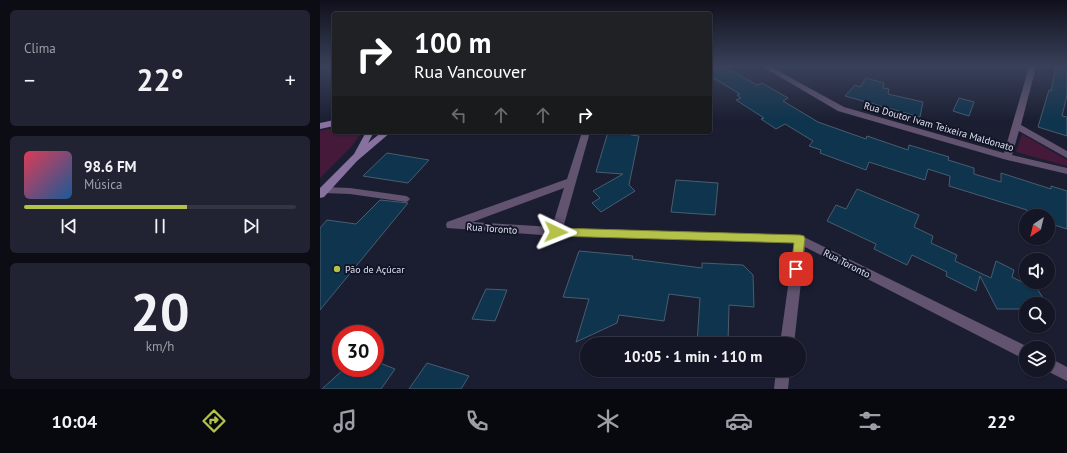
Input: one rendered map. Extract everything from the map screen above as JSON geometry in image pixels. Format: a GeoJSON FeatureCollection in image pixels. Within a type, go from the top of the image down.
{"type":"FeatureCollection","features":[{"type":"Feature","properties":{"kind":"main road"},"geometry":{"type":"LineString","coordinates":[[320,126],[332,123]]}},
{"type":"Feature","properties":{"kind":"main road"},"geometry":{"type":"LineString","coordinates":[[354,160],[369,134]]}},
{"type":"Feature","properties":{"kind":"main road"},"geometry":{"type":"LineString","coordinates":[[322,192],[354,160],[385,134]]}},
{"type":"Feature","properties":{"kind":"street","name":"Rua Doutor Ivam Teixeira Maldonato"},"geometry":{"type":"LineString","coordinates":[[800,85],[841,109],[1007,157],[1067,171]]}},
{"type":"Feature","properties":{"kind":"street"},"geometry":{"type":"LineString","coordinates":[[1007,157],[1027,85]]}},
{"type":"Feature","properties":{"kind":"street"},"geometry":{"type":"LineString","coordinates":[[1015,125],[1067,155]]}},
{"type":"Feature","properties":{"kind":"street"},"geometry":{"type":"LineString","coordinates":[[556,232],[585,134]]}},
{"type":"Feature","properties":{"kind":"street","name":"Rua Toronto"},"geometry":{"type":"LineString","coordinates":[[570,182],[451,225],[556,232],[800,239],[1019,349]]}},
{"type":"Feature","properties":{"kind":"street"},"geometry":{"type":"LineString","coordinates":[[788,337],[800,239]]}},
{"type":"Feature","properties":{"kind":"street"},"geometry":{"type":"LineString","coordinates":[[1055,368],[1067,374]]}},
{"type":"Feature","properties":{"kind":"street"},"geometry":{"type":"LineString","coordinates":[[781,389],[782,377]]}},
{"type":"Feature","properties":{"kind":"lane"},"geometry":{"type":"LineString","coordinates":[[322,192],[350,191],[406,199]]}},
{"type":"Feature","properties":{"kind":"shaded area"},"geometry":{"type":"Polygon","coordinates":[[[332,128],[332,134],[360,134],[352,146],[320,178],[320,131],[332,128]]]}},
{"type":"Feature","properties":{"kind":"shaded area"},"geometry":{"type":"Polygon","coordinates":[[[1022,134],[1067,160],[1067,166],[1016,152],[1022,134]]]}},
{"type":"Feature","properties":{"kind":"building"},"geometry":{"type":"Polygon","coordinates":[[[725,85],[766,85],[788,98],[783,101],[818,122],[866,139],[867,136],[908,150],[909,145],[949,157],[948,160],[974,168],[974,174],[1001,182],[1001,173],[1051,189],[1051,186],[1067,191],[1067,229],[1055,225],[1055,209],[1024,209],[949,186],[950,176],[928,169],[925,180],[869,162],[866,170],[820,153],[821,150],[809,146],[813,141],[785,124],[776,129],[761,119],[764,118],[736,100],[741,98],[737,95],[740,94],[725,85]]]}},
{"type":"Feature","properties":{"kind":"building"},"geometry":{"type":"Polygon","coordinates":[[[855,85],[860,87],[861,85],[884,85],[883,88],[889,89],[888,94],[923,102],[920,117],[845,96],[855,85]]]}},
{"type":"Feature","properties":{"kind":"building"},"geometry":{"type":"Polygon","coordinates":[[[1052,85],[1067,85],[1067,95],[1062,116],[1067,117],[1067,136],[1038,127],[1049,90],[1051,91],[1052,85]]]}},
{"type":"Feature","properties":{"kind":"building"},"geometry":{"type":"Polygon","coordinates":[[[959,98],[974,102],[969,116],[953,111],[959,98]]]}},
{"type":"Feature","properties":{"kind":"building"},"geometry":{"type":"Polygon","coordinates":[[[607,134],[631,134],[639,136],[629,185],[635,191],[601,212],[592,203],[600,198],[593,191],[623,174],[596,172],[607,134]]]}},
{"type":"Feature","properties":{"kind":"building"},"geometry":{"type":"Polygon","coordinates":[[[387,153],[429,160],[408,183],[363,176],[387,153]]]}},
{"type":"Feature","properties":{"kind":"building"},"geometry":{"type":"Polygon","coordinates":[[[676,180],[718,183],[715,215],[671,212],[676,180]]]}},
{"type":"Feature","properties":{"kind":"building"},"geometry":{"type":"Polygon","coordinates":[[[857,189],[919,215],[914,227],[933,236],[931,243],[957,255],[955,261],[991,278],[996,261],[1014,270],[1012,277],[1019,280],[1019,289],[1037,289],[1042,297],[1019,297],[1019,309],[997,309],[980,276],[976,291],[946,276],[947,272],[912,255],[907,265],[874,249],[876,244],[827,221],[836,205],[846,209],[857,189]]]}},
{"type":"Feature","properties":{"kind":"building","name":"Pão de Açúcar"},"geometry":{"type":"Polygon","coordinates":[[[380,200],[408,203],[320,310],[320,228],[327,220],[356,224],[380,200]]]}},
{"type":"Feature","properties":{"kind":"building"},"geometry":{"type":"Polygon","coordinates":[[[579,251],[633,256],[632,259],[702,268],[702,263],[743,265],[753,275],[754,307],[729,305],[728,337],[697,337],[700,298],[669,294],[664,321],[619,315],[617,323],[587,337],[580,337],[580,340],[576,342],[589,299],[563,297],[579,251]]]}},
{"type":"Feature","properties":{"kind":"building"},"geometry":{"type":"Polygon","coordinates":[[[486,289],[507,290],[495,321],[472,319],[486,289]]]}},
{"type":"Feature","properties":{"kind":"building"},"geometry":{"type":"Polygon","coordinates":[[[427,363],[469,376],[461,389],[409,389],[427,363]]]}},
{"type":"Feature","properties":{"kind":"building"},"geometry":{"type":"Polygon","coordinates":[[[384,365],[395,369],[381,389],[322,389],[335,377],[384,377],[384,365]]]}},
{"type":"Feature","properties":{"kind":"place","name":"Pão de Açúcar"},"geometry":{"type":"Point","coordinates":[337,269]}},
{"type":"Feature","properties":{"kind":"route"},"geometry":{"type":"LineString","coordinates":[[556,232],[800,239],[796,269]]}}]}
